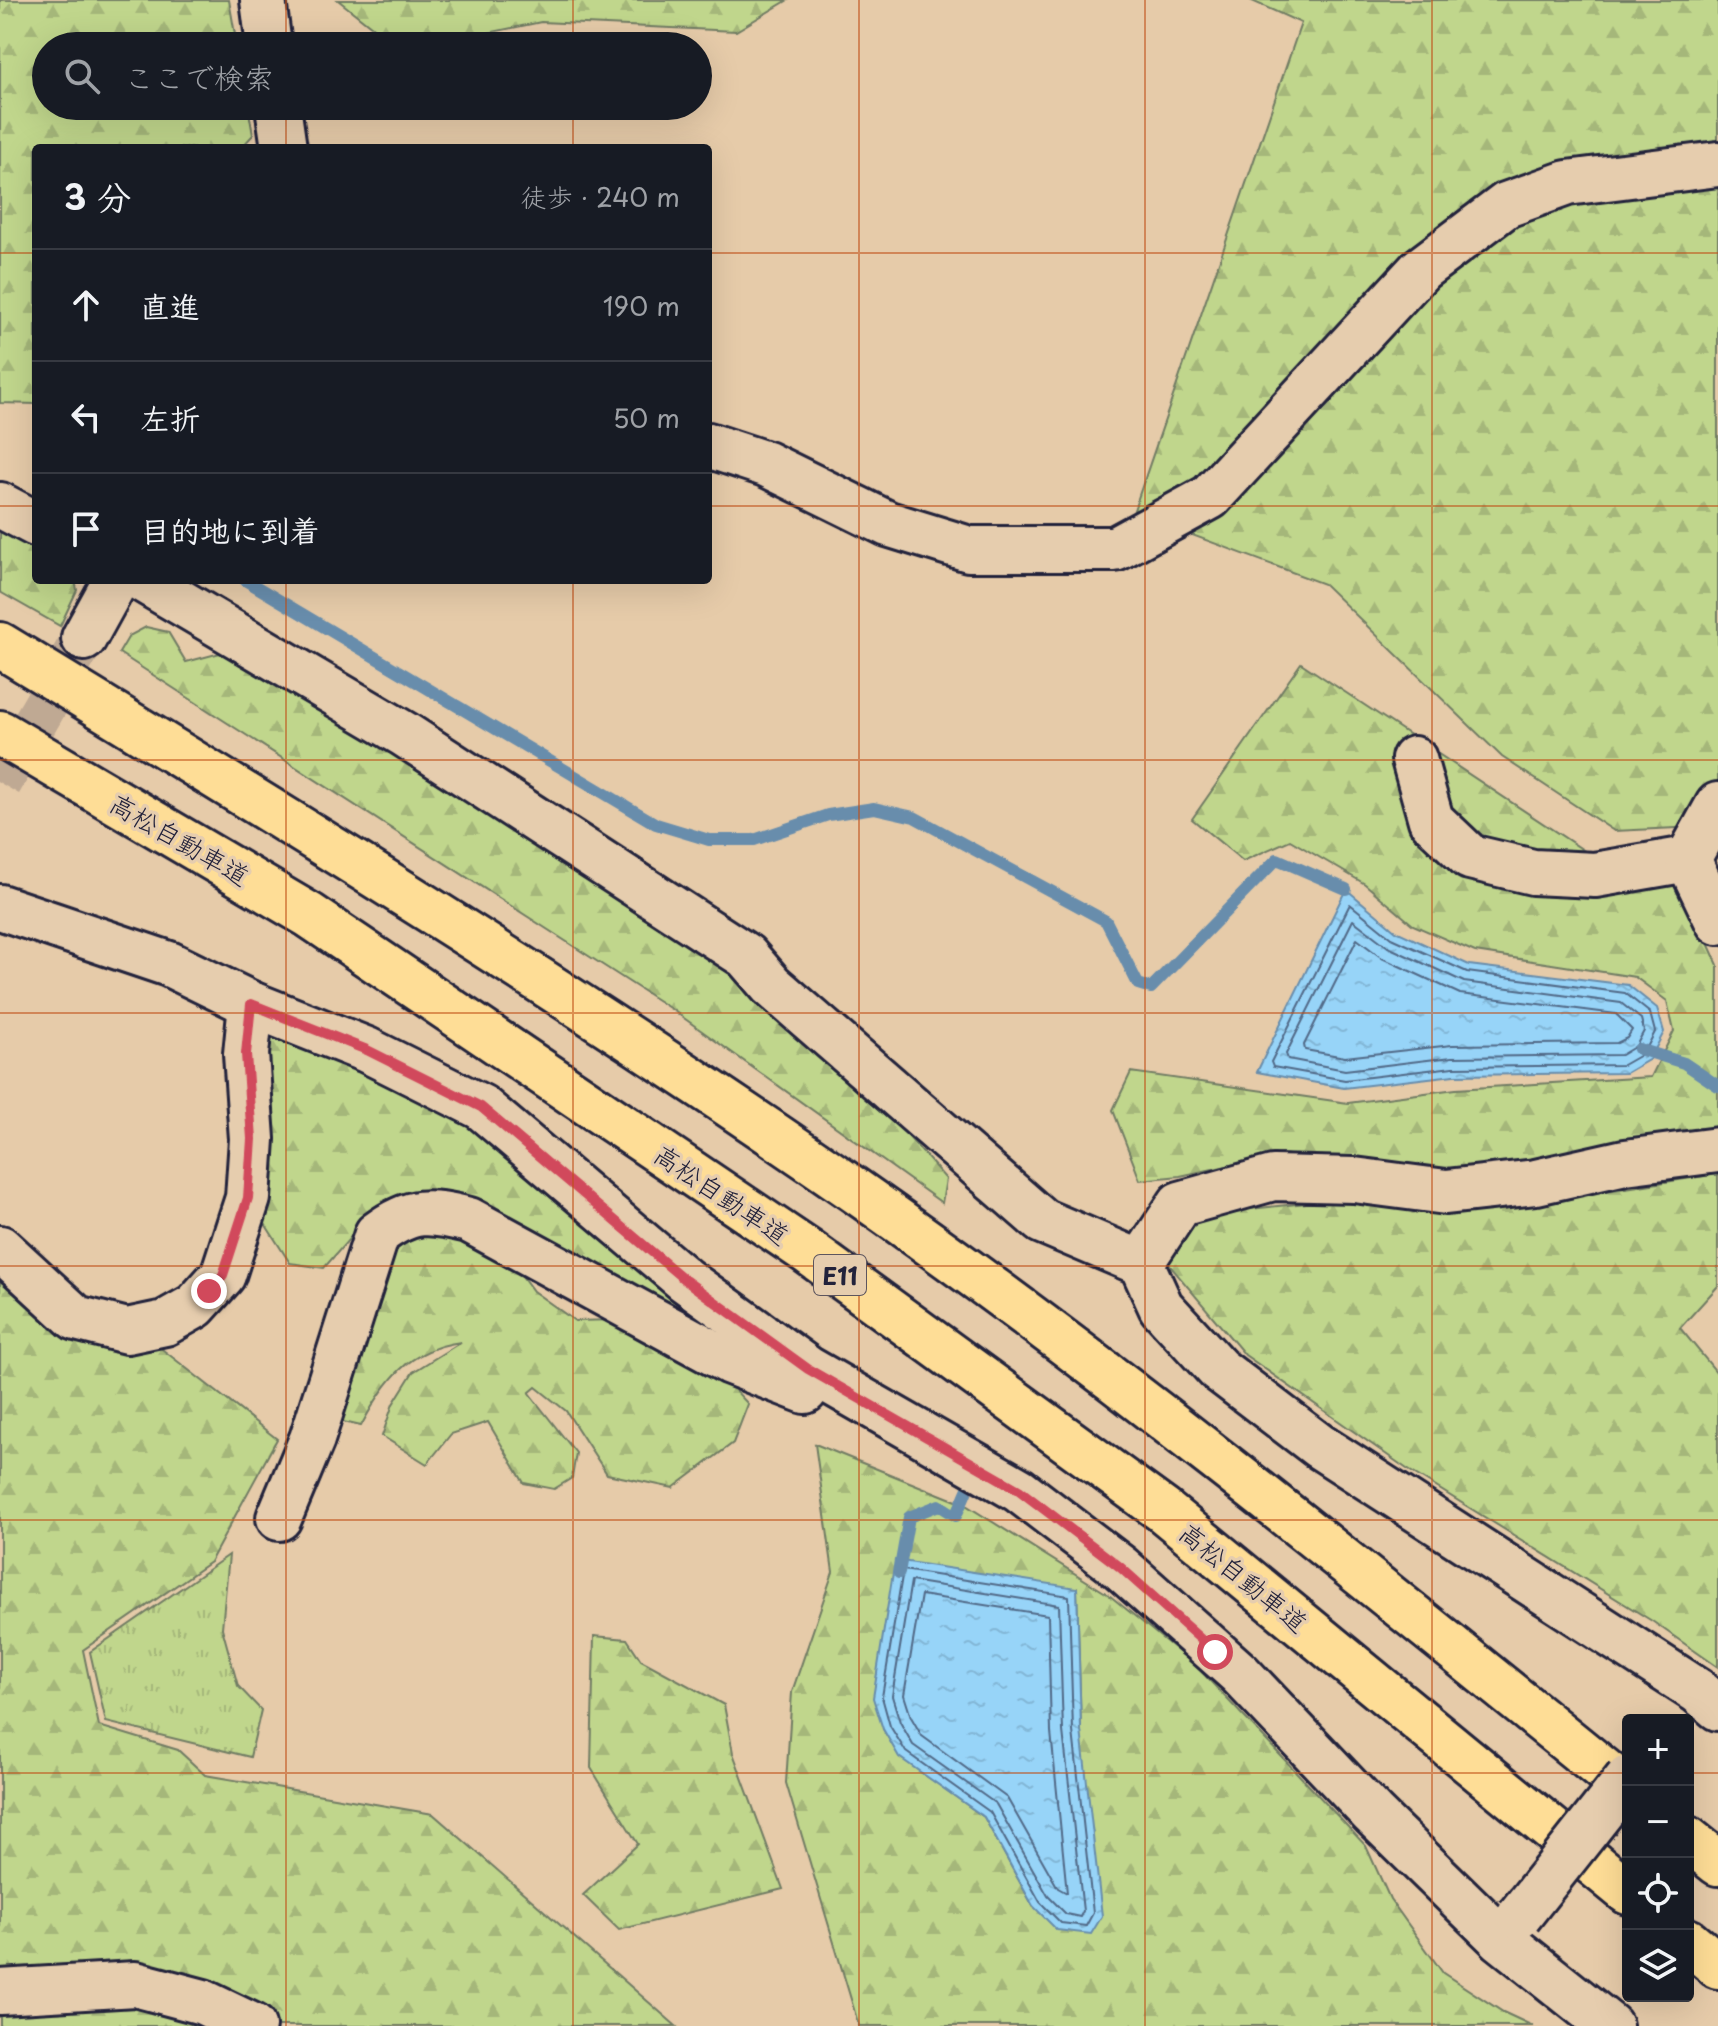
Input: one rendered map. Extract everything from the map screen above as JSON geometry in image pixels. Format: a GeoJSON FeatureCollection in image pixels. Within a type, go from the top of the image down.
{"type":"FeatureCollection","features":[{"type":"Feature","properties":{"kind":"highway"},"geometry":{"type":"LineString","coordinates":[[0,645],[360,865],[853,1190],[1211,1453],[1623,1786]]}},
{"type":"Feature","properties":{"kind":"highway","name":"高松自動車道"},"geometry":{"type":"LineString","coordinates":[[0,733],[309,915],[807,1251],[1164,1511],[1622,1887]]}},
{"type":"Feature","properties":{"kind":"highway"},"geometry":{"type":"LineString","coordinates":[[1694,1844],[1718,1863]]}},
{"type":"Feature","properties":{"kind":"highway"},"geometry":{"type":"LineString","coordinates":[[1694,1946],[1718,1966]]}},
{"type":"Feature","properties":{"kind":"street"},"geometry":{"type":"LineString","coordinates":[[263,0],[267,32]]}},
{"type":"Feature","properties":{"kind":"street"},"geometry":{"type":"LineString","coordinates":[[280,120],[283,144]]}},
{"type":"Feature","properties":{"kind":"street"},"geometry":{"type":"LineString","coordinates":[[712,446],[766,464],[888,524],[969,549],[1115,549],[1210,497],[1421,269],[1506,205],[1567,183],[1718,164]]}},
{"type":"Feature","properties":{"kind":"street"},"geometry":{"type":"LineString","coordinates":[[0,505],[32,522]]}},
{"type":"Feature","properties":{"kind":"street"},"geometry":{"type":"LineString","coordinates":[[84,638],[114,584]]}},
{"type":"Feature","properties":{"kind":"street"},"geometry":{"type":"LineString","coordinates":[[150,584],[404,734],[746,956],[771,985],[1042,1221],[1141,1263],[1161,1307],[1218,1369],[1319,1446],[1697,1706]]}},
{"type":"Feature","properties":{"kind":"street"},"geometry":{"type":"LineString","coordinates":[[1414,759],[1431,820],[1470,857],[1533,872],[1595,875],[1688,859]]}},
{"type":"Feature","properties":{"kind":"street"},"geometry":{"type":"LineString","coordinates":[[1688,859],[1718,805]]}},
{"type":"Feature","properties":{"kind":"street"},"geometry":{"type":"LineString","coordinates":[[1688,859],[1718,922]]}},
{"type":"Feature","properties":{"kind":"street"},"geometry":{"type":"LineString","coordinates":[[0,907],[169,964],[251,1004],[367,1050],[481,1107],[685,1280],[817,1374],[1019,1490],[1120,1567],[1239,1673],[1373,1814],[1510,1927],[1610,2026]]}},
{"type":"Feature","properties":{"kind":"street"},"geometry":{"type":"LineString","coordinates":[[0,1248],[76,1318],[127,1331],[165,1323],[195,1306],[223,1275],[248,1198],[252,1139],[246,1054],[251,1004]]}},
{"type":"Feature","properties":{"kind":"street"},"geometry":{"type":"LineString","coordinates":[[1141,1263],[1180,1204],[1273,1178],[1354,1180],[1446,1192],[1536,1182],[1625,1162],[1718,1150]]}},
{"type":"Feature","properties":{"kind":"street"},"geometry":{"type":"LineString","coordinates":[[279,1518],[312,1439],[377,1234],[398,1218],[432,1211],[469,1220],[730,1362],[805,1391],[817,1374]]}},
{"type":"Feature","properties":{"kind":"street"},"geometry":{"type":"LineString","coordinates":[[1510,1927],[1622,1786]]}},
{"type":"Feature","properties":{"kind":"street"},"geometry":{"type":"LineString","coordinates":[[0,1992],[135,1984],[203,2002],[253,2026]]}},
{"type":"Feature","properties":{"kind":"green space"},"geometry":{"type":"Polygon","coordinates":[[[0,0],[229,0],[235,32],[32,32],[32,120],[250,120],[253,135],[245,144],[32,144],[32,404],[0,403],[0,0]]]}},
{"type":"Feature","properties":{"kind":"green space"},"geometry":{"type":"Polygon","coordinates":[[[338,0],[788,0],[736,31],[541,22],[493,32],[378,32],[338,0]]]}},
{"type":"Feature","properties":{"kind":"green space"},"geometry":{"type":"Polygon","coordinates":[[[1250,0],[1718,0],[1718,826],[1614,831],[1502,757],[1324,584],[1133,513],[1301,23],[1250,0]]]}},
{"type":"Feature","properties":{"kind":"green space"},"geometry":{"type":"Polygon","coordinates":[[[0,525],[32,540],[32,584],[76,584],[77,590],[60,626],[0,592],[0,525]]]}},
{"type":"Feature","properties":{"kind":"green space"},"geometry":{"type":"Polygon","coordinates":[[[146,627],[168,632],[186,662],[220,653],[271,678],[421,768],[750,987],[899,1126],[946,1179],[942,1203],[674,1011],[119,653],[129,636],[146,627]]]}},
{"type":"Feature","properties":{"kind":"green space"},"geometry":{"type":"Polygon","coordinates":[[[1301,663],[1615,871],[1678,877],[1718,965],[1718,1136],[1458,1176],[1393,1172],[1283,1154],[1180,1176],[1140,1180],[1113,1110],[1131,1072],[1348,1103],[1456,1089],[1651,1077],[1674,1031],[1667,1001],[1635,977],[1475,952],[1413,925],[1365,884],[1290,840],[1243,861],[1192,819],[1301,663]]]}},
{"type":"Feature","properties":{"kind":"green space"},"geometry":{"type":"Polygon","coordinates":[[[296,1036],[490,1132],[765,1358],[442,1196],[405,1194],[362,1224],[324,1268],[290,1263],[262,1219],[258,1038],[296,1036]]]}},
{"type":"Feature","properties":{"kind":"green space"},"geometry":{"type":"Polygon","coordinates":[[[1718,1174],[1718,1286],[1680,1328],[1718,1374],[1718,1667],[1652,1621],[1407,1469],[1245,1355],[1166,1261],[1192,1220],[1221,1212],[1355,1198],[1453,1214],[1718,1174]]]}},
{"type":"Feature","properties":{"kind":"green space"},"geometry":{"type":"Polygon","coordinates":[[[445,1225],[506,1254],[533,1291],[575,1321],[615,1320],[721,1375],[748,1404],[733,1443],[673,1488],[607,1474],[566,1411],[536,1387],[529,1393],[576,1453],[572,1478],[554,1489],[524,1483],[488,1422],[451,1434],[427,1464],[382,1436],[393,1404],[413,1372],[461,1342],[426,1352],[400,1370],[379,1395],[361,1426],[339,1421],[379,1262],[401,1239],[445,1225]]]}},
{"type":"Feature","properties":{"kind":"green space"},"geometry":{"type":"Polygon","coordinates":[[[0,1272],[158,1346],[277,1439],[210,1562],[83,1650],[99,1726],[178,1750],[205,1775],[433,1814],[676,2026],[0,2026],[0,1272]]]}},
{"type":"Feature","properties":{"kind":"green space"},"geometry":{"type":"Polygon","coordinates":[[[815,1444],[964,1504],[1109,1595],[1196,1666],[1366,1846],[1390,1899],[1443,1973],[1503,2012],[1533,2026],[859,2026],[786,1783],[792,1692],[833,1572],[815,1444]],[[1077,1588],[883,1729],[900,1757],[984,1817],[1033,1906],[1081,1730],[1077,1588]]]}},
{"type":"Feature","properties":{"kind":"green space"},"geometry":{"type":"Polygon","coordinates":[[[229,1555],[222,1628],[238,1686],[261,1710],[250,1757],[106,1722],[90,1652],[229,1555]]]}},
{"type":"Feature","properties":{"kind":"green space"},"geometry":{"type":"Polygon","coordinates":[[[594,1636],[627,1639],[641,1660],[724,1705],[733,1753],[783,1889],[619,1930],[583,1895],[638,1844],[591,1768],[594,1636]]]}},
{"type":"Feature","properties":{"kind":"water"},"geometry":{"type":"Polygon","coordinates":[[[1346,889],[1396,931],[1469,965],[1628,985],[1657,1008],[1664,1032],[1650,1059],[1626,1073],[1454,1075],[1344,1088],[1257,1072],[1346,889]]]}},
{"type":"Feature","properties":{"kind":"water"},"geometry":{"type":"Polygon","coordinates":[[[895,1560],[1077,1588],[1081,1730],[1102,1916],[1091,1934],[1057,1930],[1033,1906],[984,1817],[899,1757],[883,1729],[873,1698],[895,1560]]]}},
{"type":"Feature","properties":{"kind":"waterway"},"geometry":{"type":"LineString","coordinates":[[252,584],[656,824],[709,840],[754,840],[828,815],[874,808],[914,817],[1106,921],[1138,984],[1151,988],[1277,859],[1346,889]]}},
{"type":"Feature","properties":{"kind":"waterway"},"geometry":{"type":"LineString","coordinates":[[1639,1049],[1684,1063],[1718,1086]]}},
{"type":"Feature","properties":{"kind":"waterway"},"geometry":{"type":"LineString","coordinates":[[899,1573],[909,1517],[939,1505],[956,1516],[971,1481]]}},
{"type":"Feature","properties":{"kind":"tunnel"},"geometry":{"type":"LineString","coordinates":[[0,783],[84,638]]}},
{"type":"Feature","properties":{"kind":"route"},"geometry":{"type":"LineString","coordinates":[[209,1291],[223,1275],[248,1198],[252,1139],[246,1054],[251,1004],[367,1050],[481,1107],[685,1280],[808,1369],[1019,1490],[1120,1567],[1215,1652]]}}]}
